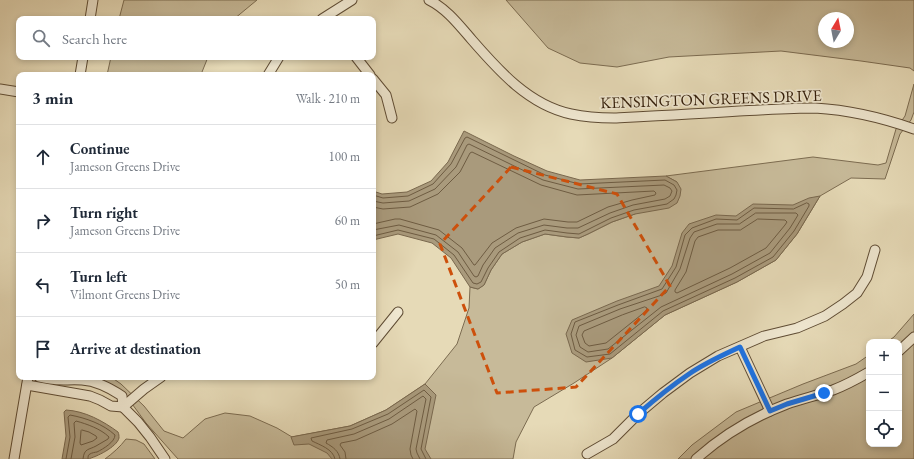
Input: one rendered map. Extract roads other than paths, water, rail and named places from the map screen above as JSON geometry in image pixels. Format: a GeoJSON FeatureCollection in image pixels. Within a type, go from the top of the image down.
{"type":"FeatureCollection","features":[{"type":"Feature","properties":{"kind":"street"},"geometry":{"type":"LineString","coordinates":[[91,16],[94,0]]}},
{"type":"Feature","properties":{"kind":"street"},"geometry":{"type":"LineString","coordinates":[[327,16],[352,0]]}},
{"type":"Feature","properties":{"kind":"street","name":"KENSINGTON GREENS DRIVE"},"geometry":{"type":"LineString","coordinates":[[429,0],[436,3],[456,21],[510,80],[527,94],[550,107],[570,114],[592,118],[614,118],[816,108],[869,116],[898,123],[914,129]]}},
{"type":"Feature","properties":{"kind":"street"},"geometry":{"type":"LineString","coordinates":[[80,72],[82,60]]}},
{"type":"Feature","properties":{"kind":"street"},"geometry":{"type":"LineString","coordinates":[[270,72],[276,60]]}},
{"type":"Feature","properties":{"kind":"street"},"geometry":{"type":"LineString","coordinates":[[358,60],[368,72]]}},
{"type":"Feature","properties":{"kind":"street"},"geometry":{"type":"LineString","coordinates":[[376,83],[386,95],[392,118]]}},
{"type":"Feature","properties":{"kind":"street"},"geometry":{"type":"LineString","coordinates":[[0,89],[16,92]]}},
{"type":"Feature","properties":{"kind":"street"},"geometry":{"type":"LineString","coordinates":[[588,454],[613,439],[638,414],[663,393],[690,373],[718,356],[764,336],[797,328],[825,316],[843,304],[857,293],[867,278],[875,250]]}},
{"type":"Feature","properties":{"kind":"street"},"geometry":{"type":"LineString","coordinates":[[376,340],[398,312]]}},
{"type":"Feature","properties":{"kind":"street"},"geometry":{"type":"LineString","coordinates":[[902,348],[914,337]]}},
{"type":"Feature","properties":{"kind":"street"},"geometry":{"type":"LineString","coordinates":[[740,347],[770,411]]}},
{"type":"Feature","properties":{"kind":"street"},"geometry":{"type":"LineString","coordinates":[[696,459],[736,429],[770,411],[836,388],[854,381],[866,374]]}},
{"type":"Feature","properties":{"kind":"street"},"geometry":{"type":"LineString","coordinates":[[50,380],[83,380],[99,384],[122,396],[123,407],[138,422],[165,459]]}},
{"type":"Feature","properties":{"kind":"street"},"geometry":{"type":"LineString","coordinates":[[14,459],[27,381],[90,396],[111,406],[123,407],[157,380]]}},
{"type":"Feature","properties":{"kind":"water"},"geometry":{"type":"Polygon","coordinates":[[[464,131],[547,171],[580,180],[666,176],[677,182],[681,189],[677,203],[669,208],[635,214],[612,222],[579,238],[545,234],[522,242],[502,254],[491,270],[484,285],[478,289],[470,287],[451,258],[432,243],[398,234],[376,239],[376,192],[382,194],[407,192],[431,181],[448,162],[464,131]]]}},
{"type":"Feature","properties":{"kind":"water"},"geometry":{"type":"Polygon","coordinates":[[[820,196],[797,234],[776,260],[737,282],[665,315],[612,358],[586,362],[572,353],[566,334],[572,320],[617,301],[659,286],[672,266],[682,233],[689,224],[716,215],[736,216],[753,204],[793,205],[809,198],[820,196]]]}},
{"type":"Feature","properties":{"kind":"water"},"geometry":{"type":"Polygon","coordinates":[[[425,384],[436,395],[425,449],[431,459],[332,459],[327,453],[309,444],[294,445],[291,437],[350,426],[386,410],[425,384]]]}},
{"type":"Feature","properties":{"kind":"water"},"geometry":{"type":"Polygon","coordinates":[[[66,410],[80,412],[94,417],[118,432],[119,438],[114,445],[106,451],[92,458],[62,459],[66,436],[64,412],[66,410]]]}}]}
